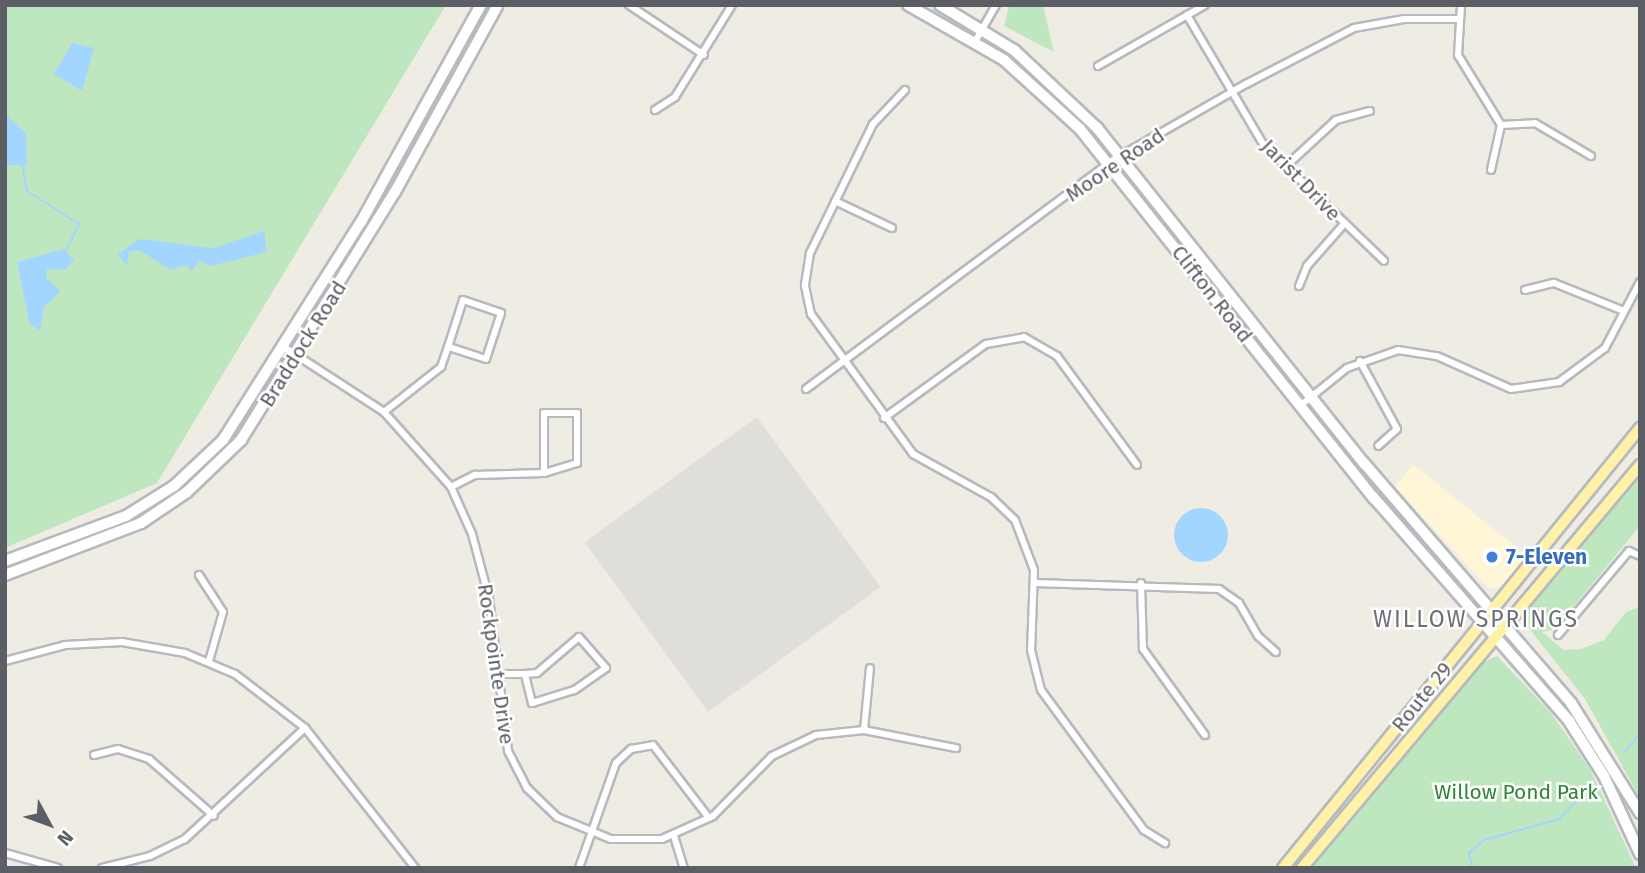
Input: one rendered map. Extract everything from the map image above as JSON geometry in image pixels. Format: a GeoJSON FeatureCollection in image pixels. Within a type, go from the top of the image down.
{"type":"FeatureCollection","features":[{"type":"Feature","properties":{"kind":"main road","name":"Braddock Road"},"geometry":{"type":"LineString","coordinates":[[5,561],[107,525],[174,486],[223,440],[284,347],[481,5]]}},
{"type":"Feature","properties":{"kind":"main road","name":"Braddock Road"},"geometry":{"type":"LineString","coordinates":[[5,575],[118,534],[187,492],[241,440],[296,354],[498,5]]}},
{"type":"Feature","properties":{"kind":"main road","name":"Clifton Road"},"geometry":{"type":"LineString","coordinates":[[908,5],[976,40],[1045,94],[1109,164],[1301,405],[1585,744],[1640,854]]}},
{"type":"Feature","properties":{"kind":"main road","name":"Clifton Road"},"geometry":{"type":"LineString","coordinates":[[940,5],[983,29],[1053,82],[1120,156],[1311,397],[1590,727],[1640,813]]}},
{"type":"Feature","properties":{"kind":"main road","name":"Route 29"},"geometry":{"type":"LineString","coordinates":[[1283,868],[1640,428]]}},
{"type":"Feature","properties":{"kind":"main road","name":"Route 29"},"geometry":{"type":"LineString","coordinates":[[1302,868],[1640,465]]}},
{"type":"Feature","properties":{"kind":"street"},"geometry":{"type":"LineString","coordinates":[[629,5],[704,55]]}},
{"type":"Feature","properties":{"kind":"street"},"geometry":{"type":"LineString","coordinates":[[655,110],[674,97],[704,55],[732,5]]}},
{"type":"Feature","properties":{"kind":"street"},"geometry":{"type":"LineString","coordinates":[[976,40],[996,5]]}},
{"type":"Feature","properties":{"kind":"street"},"geometry":{"type":"LineString","coordinates":[[1098,66],[1205,5]]}},
{"type":"Feature","properties":{"kind":"street"},"geometry":{"type":"LineString","coordinates":[[1461,5],[1461,62],[1501,125],[1492,170]]}},
{"type":"Feature","properties":{"kind":"street","name":"Jarist Drive"},"geometry":{"type":"LineString","coordinates":[[1187,16],[1232,92],[1285,167],[1384,261]]}},
{"type":"Feature","properties":{"kind":"street","name":"Moore Road"},"geometry":{"type":"LineString","coordinates":[[806,389],[1120,156],[1232,92],[1354,28],[1404,19],[1459,19]]}},
{"type":"Feature","properties":{"kind":"street"},"geometry":{"type":"LineString","coordinates":[[905,90],[873,124],[810,253],[805,286],[814,321],[884,418],[922,461],[992,497],[1015,520],[1031,552],[1035,583],[1031,650],[1041,690],[1144,830],[1165,843]]}},
{"type":"Feature","properties":{"kind":"street"},"geometry":{"type":"LineString","coordinates":[[1285,167],[1336,120],[1370,111]]}},
{"type":"Feature","properties":{"kind":"street"},"geometry":{"type":"LineString","coordinates":[[1501,125],[1535,123],[1591,156]]}},
{"type":"Feature","properties":{"kind":"street"},"geometry":{"type":"LineString","coordinates":[[835,201],[891,228]]}},
{"type":"Feature","properties":{"kind":"street"},"geometry":{"type":"LineString","coordinates":[[1299,286],[1307,266],[1344,224]]}},
{"type":"Feature","properties":{"kind":"street"},"geometry":{"type":"LineString","coordinates":[[1301,405],[1360,361],[1398,350],[1426,352],[1490,384],[1544,386],[1597,358],[1640,282]]}},
{"type":"Feature","properties":{"kind":"street"},"geometry":{"type":"LineString","coordinates":[[1525,290],[1553,283],[1624,311]]}},
{"type":"Feature","properties":{"kind":"street"},"geometry":{"type":"LineString","coordinates":[[384,412],[440,367],[463,300],[501,313],[486,359],[449,347]]}},
{"type":"Feature","properties":{"kind":"street"},"geometry":{"type":"LineString","coordinates":[[884,418],[986,344],[1024,337],[1057,356],[1137,466]]}},
{"type":"Feature","properties":{"kind":"street","name":"Rockpointe Drive"},"geometry":{"type":"LineString","coordinates":[[284,347],[384,412],[451,487],[478,553],[499,674],[501,723],[519,775],[545,808],[594,835],[634,842],[674,836],[709,818],[784,749],[816,735],[864,730],[956,748]]}},
{"type":"Feature","properties":{"kind":"street"},"geometry":{"type":"LineString","coordinates":[[1360,361],[1397,429],[1378,446]]}},
{"type":"Feature","properties":{"kind":"street"},"geometry":{"type":"LineString","coordinates":[[451,487],[475,475],[544,473],[577,463],[577,413],[544,413],[544,473]]}},
{"type":"Feature","properties":{"kind":"street"},"geometry":{"type":"LineString","coordinates":[[1558,635],[1629,551],[1640,556]]}},
{"type":"Feature","properties":{"kind":"street"},"geometry":{"type":"LineString","coordinates":[[199,575],[223,612],[209,661]]}},
{"type":"Feature","properties":{"kind":"street"},"geometry":{"type":"LineString","coordinates":[[1035,583],[1141,583],[1228,593],[1276,652]]}},
{"type":"Feature","properties":{"kind":"street"},"geometry":{"type":"LineString","coordinates":[[1141,583],[1143,649],[1205,735]]}},
{"type":"Feature","properties":{"kind":"street"},"geometry":{"type":"LineString","coordinates":[[499,674],[537,673],[579,637],[606,668],[574,690],[532,703],[525,674]]}},
{"type":"Feature","properties":{"kind":"street"},"geometry":{"type":"LineString","coordinates":[[5,661],[65,645],[122,642],[209,661],[263,691],[305,728],[415,868]]}},
{"type":"Feature","properties":{"kind":"street"},"geometry":{"type":"LineString","coordinates":[[864,730],[870,668]]}},
{"type":"Feature","properties":{"kind":"street"},"geometry":{"type":"LineString","coordinates":[[102,868],[168,849],[214,816],[305,728]]}},
{"type":"Feature","properties":{"kind":"street"},"geometry":{"type":"LineString","coordinates":[[579,868],[594,835],[619,757],[653,745],[709,818]]}},
{"type":"Feature","properties":{"kind":"street"},"geometry":{"type":"LineString","coordinates":[[94,755],[118,749],[149,759],[214,816]]}},
{"type":"Feature","properties":{"kind":"street"},"geometry":{"type":"LineString","coordinates":[[674,836],[684,868]]}},
{"type":"Feature","properties":{"kind":"street"},"geometry":{"type":"LineString","coordinates":[[5,853],[58,868]]}},
{"type":"Feature","properties":{"kind":"shaded area"},"geometry":{"type":"Polygon","coordinates":[[[757,417],[880,587],[708,712],[585,542],[757,417]]]}},
{"type":"Feature","properties":{"kind":"shaded area"},"geometry":{"type":"Polygon","coordinates":[[[1413,464],[1527,556],[1502,587],[1488,588],[1395,487],[1413,464]]]}},
{"type":"Feature","properties":{"kind":"green space"},"geometry":{"type":"Polygon","coordinates":[[[5,5],[446,5],[157,483],[5,548],[5,5]]]}},
{"type":"Feature","properties":{"kind":"green space"},"geometry":{"type":"Polygon","coordinates":[[[1009,5],[1043,5],[1054,52],[1004,26],[1009,5]]]}},
{"type":"Feature","properties":{"kind":"green space"},"geometry":{"type":"Polygon","coordinates":[[[1640,459],[1640,526],[1555,629],[1542,632],[1564,650],[1581,649],[1604,640],[1626,612],[1640,607],[1640,798],[1585,699],[1524,622],[1527,604],[1640,459]]]}},
{"type":"Feature","properties":{"kind":"green space","name":"Willow Pond Park"},"geometry":{"type":"Polygon","coordinates":[[[1497,656],[1551,713],[1590,769],[1636,868],[1309,868],[1479,664],[1497,656]]]}},
{"type":"Feature","properties":{"kind":"water"},"geometry":{"type":"Polygon","coordinates":[[[72,43],[94,48],[82,91],[54,74],[72,43]]]}},
{"type":"Feature","properties":{"kind":"water"},"geometry":{"type":"Polygon","coordinates":[[[5,114],[26,133],[27,165],[5,165],[5,114]]]}},
{"type":"Feature","properties":{"kind":"water"},"geometry":{"type":"Polygon","coordinates":[[[264,231],[267,252],[211,266],[200,261],[191,271],[187,265],[170,270],[139,250],[129,252],[127,265],[117,255],[140,239],[213,248],[264,231]]]}},
{"type":"Feature","properties":{"kind":"water"},"geometry":{"type":"Polygon","coordinates":[[[64,249],[74,260],[65,270],[47,269],[46,278],[61,291],[44,307],[40,331],[29,323],[17,262],[64,249]]]}},
{"type":"Feature","properties":{"kind":"water"},"geometry":{"type":"Polygon","coordinates":[[[1201,508],[1220,516],[1228,535],[1220,554],[1201,562],[1182,554],[1174,535],[1182,516],[1201,508]]]}},
{"type":"Feature","properties":{"kind":"waterway"},"geometry":{"type":"LineString","coordinates":[[22,164],[27,191],[79,224],[67,249]]}},
{"type":"Feature","properties":{"kind":"waterway"},"geometry":{"type":"LineString","coordinates":[[1624,752],[1640,734]]}},
{"type":"Feature","properties":{"kind":"waterway"},"geometry":{"type":"LineString","coordinates":[[1472,868],[1469,853],[1484,840],[1559,819],[1593,784]]}},
{"type":"Feature","properties":{"kind":"place","name":"7-Eleven"},"geometry":{"type":"Point","coordinates":[1492,557]}},
{"type":"Feature","properties":{"kind":"district","name":"WILLOW SPRINGS"},"geometry":{"type":"Point","coordinates":[1476,619]}}]}
